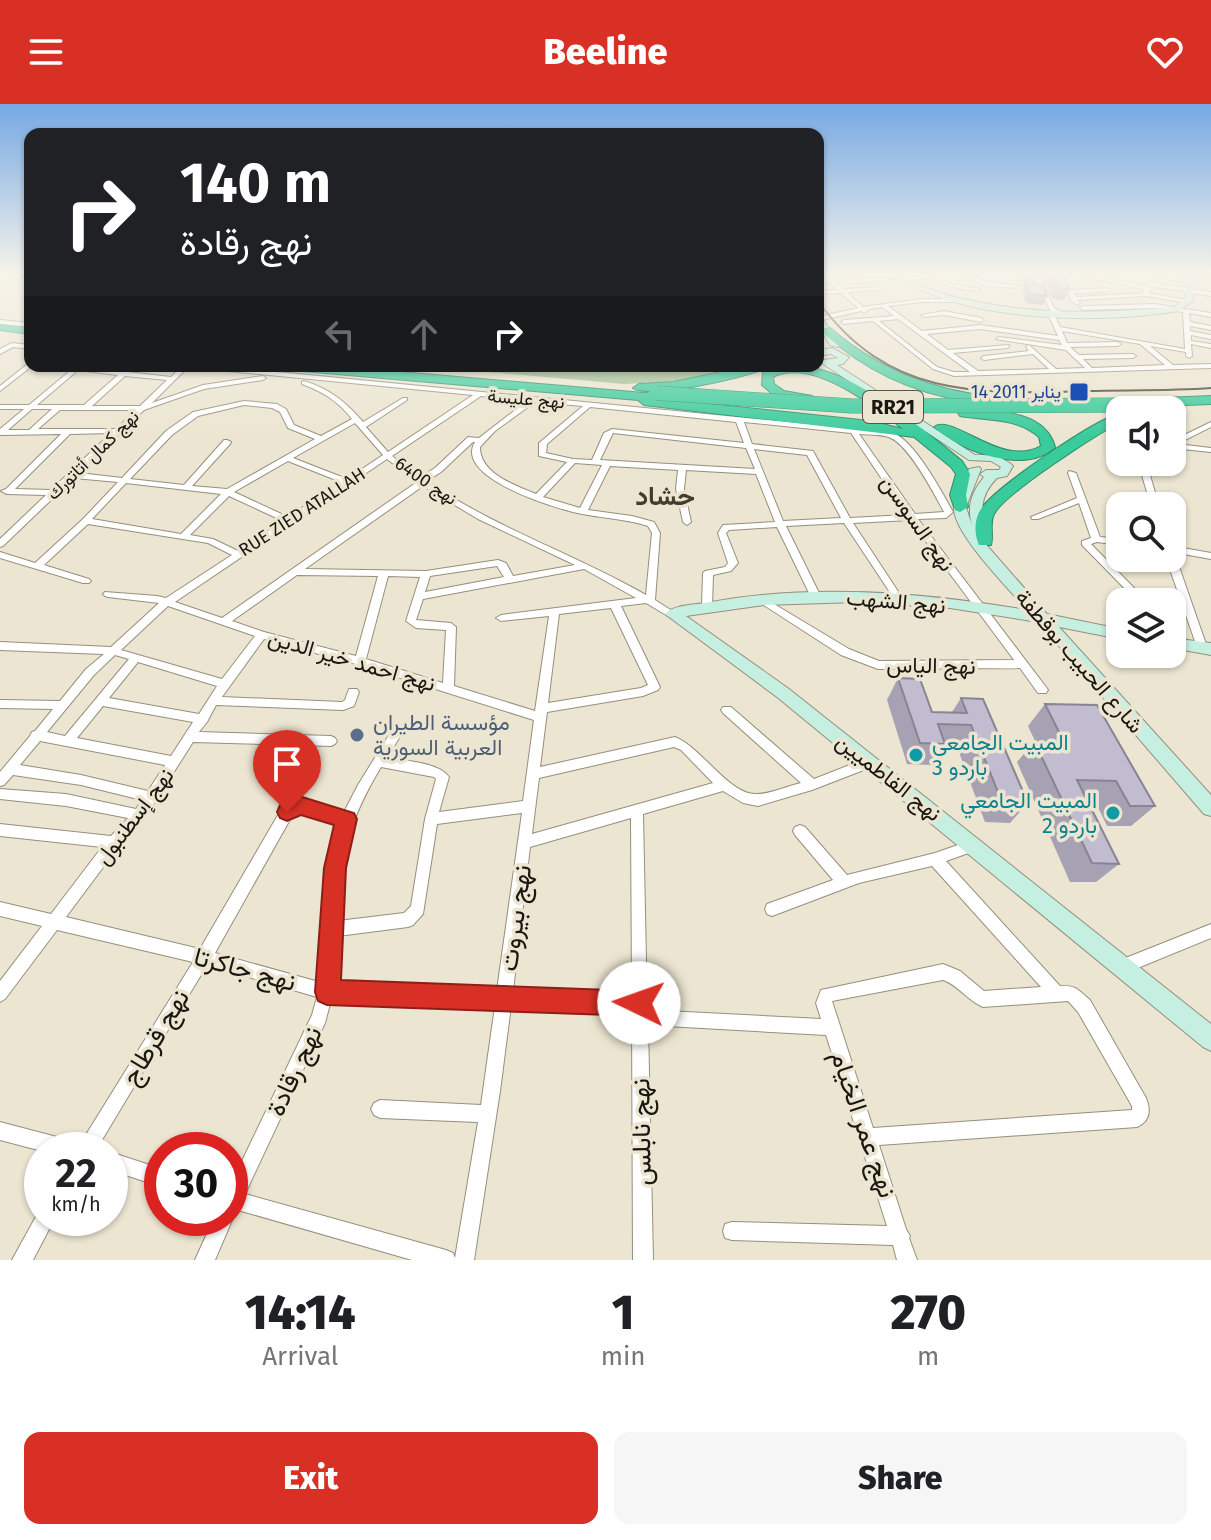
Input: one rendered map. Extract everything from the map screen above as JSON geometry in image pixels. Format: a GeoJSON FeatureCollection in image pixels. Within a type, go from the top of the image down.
{"type":"FeatureCollection","features":[{"type":"Feature","properties":{"kind":"highway"},"geometry":{"type":"LineString","coordinates":[[825,330],[873,368],[949,395],[1106,409]]}},
{"type":"Feature","properties":{"kind":"highway"},"geometry":{"type":"LineString","coordinates":[[0,331],[24,335]]}},
{"type":"Feature","properties":{"kind":"highway","name":"RR21"},"geometry":{"type":"LineString","coordinates":[[409,372],[590,395]]}},
{"type":"Feature","properties":{"kind":"highway"},"geometry":{"type":"LineString","coordinates":[[590,395],[674,386],[736,372]]}},
{"type":"Feature","properties":{"kind":"highway"},"geometry":{"type":"LineString","coordinates":[[770,372],[767,375],[768,385],[780,394],[852,406]]}},
{"type":"Feature","properties":{"kind":"highway"},"geometry":{"type":"LineString","coordinates":[[824,372],[957,464],[963,474],[958,495],[960,507]]}},
{"type":"Feature","properties":{"kind":"highway","name":"RR21"},"geometry":{"type":"LineString","coordinates":[[288,374],[590,395],[656,395],[852,406],[1106,410]]}},
{"type":"Feature","properties":{"kind":"highway"},"geometry":{"type":"LineString","coordinates":[[590,395],[870,425],[905,432],[931,444]]}},
{"type":"Feature","properties":{"kind":"highway","name":"RR21"},"geometry":{"type":"LineString","coordinates":[[656,395],[834,410],[965,413],[1106,410]]}},
{"type":"Feature","properties":{"kind":"highway","name":"RR21"},"geometry":{"type":"LineString","coordinates":[[1186,405],[1211,403]]}},
{"type":"Feature","properties":{"kind":"highway","name":"RR21"},"geometry":{"type":"LineString","coordinates":[[1186,406],[1211,403]]}},
{"type":"Feature","properties":{"kind":"highway"},"geometry":{"type":"LineString","coordinates":[[941,427],[979,446],[1008,455],[1031,456],[1048,447],[1045,435],[1028,423],[998,415],[965,413]]}},
{"type":"Feature","properties":{"kind":"highway"},"geometry":{"type":"LineString","coordinates":[[985,541],[983,526],[988,509],[1008,491],[1106,423]]}},
{"type":"Feature","properties":{"kind":"highway"},"geometry":{"type":"LineString","coordinates":[[1000,474],[1063,455]]}},
{"type":"Feature","properties":{"kind":"main road"},"geometry":{"type":"LineString","coordinates":[[824,331],[841,357],[987,457],[1004,463],[1000,474],[974,464],[824,359]]}},
{"type":"Feature","properties":{"kind":"main road"},"geometry":{"type":"LineString","coordinates":[[824,357],[841,357]]}},
{"type":"Feature","properties":{"kind":"main road"},"geometry":{"type":"LineString","coordinates":[[960,507],[974,464],[987,457]]}},
{"type":"Feature","properties":{"kind":"main road","name":"شارع الحبيب بوقطفة"},"geometry":{"type":"LineString","coordinates":[[1000,474],[981,489],[974,508],[975,520],[985,541],[1211,808]]}},
{"type":"Feature","properties":{"kind":"main road","name":"شارع الحبيب بوقطفة"},"geometry":{"type":"LineString","coordinates":[[960,507],[964,524],[972,536],[1211,791]]}},
{"type":"Feature","properties":{"kind":"main road","name":"نهج الشهب"},"geometry":{"type":"LineString","coordinates":[[672,614],[707,606],[815,595],[898,598],[1048,619],[1106,631]]}},
{"type":"Feature","properties":{"kind":"main road","name":"نهج الفاطميين"},"geometry":{"type":"LineString","coordinates":[[672,614],[783,693],[975,845],[1211,1039]]}},
{"type":"Feature","properties":{"kind":"main road"},"geometry":{"type":"LineString","coordinates":[[1186,645],[1206,648]]}},
{"type":"Feature","properties":{"kind":"street"},"geometry":{"type":"LineString","coordinates":[[887,330],[935,368],[954,374],[1211,366]]}},
{"type":"Feature","properties":{"kind":"street"},"geometry":{"type":"LineString","coordinates":[[892,334],[950,330]]}},
{"type":"Feature","properties":{"kind":"street"},"geometry":{"type":"LineString","coordinates":[[987,330],[1020,354]]}},
{"type":"Feature","properties":{"kind":"street"},"geometry":{"type":"LineString","coordinates":[[1011,330],[1061,338]]}},
{"type":"Feature","properties":{"kind":"street"},"geometry":{"type":"LineString","coordinates":[[1058,330],[1066,346],[1091,370]]}},
{"type":"Feature","properties":{"kind":"street"},"geometry":{"type":"LineString","coordinates":[[1069,330],[1142,343],[1211,346]]}},
{"type":"Feature","properties":{"kind":"street"},"geometry":{"type":"LineString","coordinates":[[1094,330],[1095,334]]}},
{"type":"Feature","properties":{"kind":"street"},"geometry":{"type":"LineString","coordinates":[[1189,330],[1189,368]]}},
{"type":"Feature","properties":{"kind":"street"},"geometry":{"type":"LineString","coordinates":[[920,331],[976,373]]}},
{"type":"Feature","properties":{"kind":"street"},"geometry":{"type":"LineString","coordinates":[[1189,333],[1211,337]]}},
{"type":"Feature","properties":{"kind":"street"},"geometry":{"type":"LineString","coordinates":[[1109,337],[1149,369]]}},
{"type":"Feature","properties":{"kind":"street"},"geometry":{"type":"LineString","coordinates":[[999,339],[1066,346],[1118,344]]}},
{"type":"Feature","properties":{"kind":"street"},"geometry":{"type":"LineString","coordinates":[[1023,343],[1055,371]]}},
{"type":"Feature","properties":{"kind":"street"},"geometry":{"type":"LineString","coordinates":[[1142,343],[1172,368]]}},
{"type":"Feature","properties":{"kind":"street"},"geometry":{"type":"LineString","coordinates":[[0,352],[12,345],[24,346]]}},
{"type":"Feature","properties":{"kind":"street"},"geometry":{"type":"LineString","coordinates":[[948,352],[1007,346]]}},
{"type":"Feature","properties":{"kind":"street"},"geometry":{"type":"LineString","coordinates":[[973,350],[1003,371]]}},
{"type":"Feature","properties":{"kind":"street"},"geometry":{"type":"LineString","coordinates":[[984,358],[1034,352]]}},
{"type":"Feature","properties":{"kind":"street"},"geometry":{"type":"LineString","coordinates":[[1076,357],[1133,356]]}},
{"type":"Feature","properties":{"kind":"street"},"geometry":{"type":"LineString","coordinates":[[0,389],[24,369]]}},
{"type":"Feature","properties":{"kind":"street"},"geometry":{"type":"LineString","coordinates":[[0,433],[72,372]]}},
{"type":"Feature","properties":{"kind":"street"},"geometry":{"type":"LineString","coordinates":[[104,372],[172,379]]}},
{"type":"Feature","properties":{"kind":"street","name":"نهج كمال أتاتورك"},"geometry":{"type":"LineString","coordinates":[[0,544],[180,372]]}},
{"type":"Feature","properties":{"kind":"street","name":"نهج عليسة"},"geometry":{"type":"LineString","coordinates":[[265,372],[533,400],[590,395],[739,420],[855,431]]}},
{"type":"Feature","properties":{"kind":"street"},"geometry":{"type":"LineString","coordinates":[[86,407],[123,374]]}},
{"type":"Feature","properties":{"kind":"street","name":"نهج 6400"},"geometry":{"type":"LineString","coordinates":[[141,408],[203,387],[288,374],[331,392],[388,456],[422,481],[503,529],[584,566],[672,614]]}},
{"type":"Feature","properties":{"kind":"street","name":"RUE ZIED ATALLAH"},"geometry":{"type":"LineString","coordinates":[[0,781],[110,650],[166,603],[478,395]]}},
{"type":"Feature","properties":{"kind":"street"},"geometry":{"type":"LineString","coordinates":[[590,395],[540,447],[546,456],[573,461],[760,472]]}},
{"type":"Feature","properties":{"kind":"street"},"geometry":{"type":"LineString","coordinates":[[183,537],[228,492],[321,439],[405,399]]}},
{"type":"Feature","properties":{"kind":"street"},"geometry":{"type":"LineString","coordinates":[[501,618],[648,601],[655,528],[645,522],[583,511],[538,497],[485,473],[475,455],[481,441],[533,400]]}},
{"type":"Feature","properties":{"kind":"street"},"geometry":{"type":"LineString","coordinates":[[36,567],[187,418],[223,405],[244,403],[274,406],[283,411],[291,426],[321,439]]}},
{"type":"Feature","properties":{"kind":"street"},"geometry":{"type":"LineString","coordinates":[[0,407],[141,408]]}},
{"type":"Feature","properties":{"kind":"street"},"geometry":{"type":"LineString","coordinates":[[31,432],[59,407]]}},
{"type":"Feature","properties":{"kind":"street"},"geometry":{"type":"LineString","coordinates":[[739,420],[781,526],[815,595]]}},
{"type":"Feature","properties":{"kind":"street"},"geometry":{"type":"LineString","coordinates":[[707,606],[708,573],[728,569],[733,563],[722,529],[913,518],[946,515],[949,512],[926,474],[897,437],[855,431],[836,422]]}},
{"type":"Feature","properties":{"kind":"street"},"geometry":{"type":"LineString","coordinates":[[1186,437],[1211,424]]}},
{"type":"Feature","properties":{"kind":"street"},"geometry":{"type":"LineString","coordinates":[[855,431],[870,425]]}},
{"type":"Feature","properties":{"kind":"street"},"geometry":{"type":"LineString","coordinates":[[0,433],[119,431]]}},
{"type":"Feature","properties":{"kind":"street"},"geometry":{"type":"LineString","coordinates":[[595,462],[608,433],[612,431],[805,451],[813,455],[848,522],[898,598]]}},
{"type":"Feature","properties":{"kind":"street","name":"نهج السوسن"},"geometry":{"type":"LineString","coordinates":[[855,431],[913,518],[1042,690]]}},
{"type":"Feature","properties":{"kind":"street"},"geometry":{"type":"LineString","coordinates":[[3,492],[67,432]]}},
{"type":"Feature","properties":{"kind":"street"},"geometry":{"type":"LineString","coordinates":[[223,622],[438,470],[470,440],[481,441]]}},
{"type":"Feature","properties":{"kind":"street"},"geometry":{"type":"LineString","coordinates":[[186,487],[227,442]]}},
{"type":"Feature","properties":{"kind":"street"},"geometry":{"type":"LineString","coordinates":[[1186,447],[1211,451]]}},
{"type":"Feature","properties":{"kind":"street"},"geometry":{"type":"LineString","coordinates":[[286,458],[348,482]]}},
{"type":"Feature","properties":{"kind":"street"},"geometry":{"type":"LineString","coordinates":[[538,497],[573,461]]}},
{"type":"Feature","properties":{"kind":"street"},"geometry":{"type":"LineString","coordinates":[[583,511],[607,463]]}},
{"type":"Feature","properties":{"kind":"street"},"geometry":{"type":"LineString","coordinates":[[682,468],[680,489],[687,522]]}},
{"type":"Feature","properties":{"kind":"street"},"geometry":{"type":"LineString","coordinates":[[1072,473],[1096,539]]}},
{"type":"Feature","properties":{"kind":"street"},"geometry":{"type":"LineString","coordinates":[[73,475],[228,492],[289,521]]}},
{"type":"Feature","properties":{"kind":"street"},"geometry":{"type":"LineString","coordinates":[[3,492],[53,493]]}},
{"type":"Feature","properties":{"kind":"street"},"geometry":{"type":"LineString","coordinates":[[1035,517],[1081,499]]}},
{"type":"Feature","properties":{"kind":"street"},"geometry":{"type":"LineString","coordinates":[[86,521],[210,541],[238,554]]}},
{"type":"Feature","properties":{"kind":"street"},"geometry":{"type":"LineString","coordinates":[[1106,540],[1096,539],[1085,543],[1129,588]]}},
{"type":"Feature","properties":{"kind":"street"},"geometry":{"type":"LineString","coordinates":[[1186,552],[1211,556]]}},
{"type":"Feature","properties":{"kind":"street"},"geometry":{"type":"LineString","coordinates":[[0,555],[86,581]]}},
{"type":"Feature","properties":{"kind":"street"},"geometry":{"type":"LineString","coordinates":[[293,572],[426,574],[501,563],[509,578]]}},
{"type":"Feature","properties":{"kind":"street"},"geometry":{"type":"LineString","coordinates":[[419,596],[584,566]]}},
{"type":"Feature","properties":{"kind":"street"},"geometry":{"type":"LineString","coordinates":[[1176,572],[1206,648]]}},
{"type":"Feature","properties":{"kind":"street"},"geometry":{"type":"LineString","coordinates":[[360,661],[384,573]]}},
{"type":"Feature","properties":{"kind":"street"},"geometry":{"type":"LineString","coordinates":[[426,574],[413,623],[451,627],[448,688]]}},
{"type":"Feature","properties":{"kind":"street","name":"نهج احمد خير الدين"},"geometry":{"type":"LineString","coordinates":[[108,594],[149,597],[262,635],[540,713]]}},
{"type":"Feature","properties":{"kind":"street","name":"نهج الياس"},"geometry":{"type":"LineString","coordinates":[[761,600],[845,652],[878,665],[1023,664]]}},
{"type":"Feature","properties":{"kind":"street"},"geometry":{"type":"LineString","coordinates":[[540,713],[643,692],[654,687],[615,605]]}},
{"type":"Feature","properties":{"kind":"street","name":"نهج بيروت"},"geometry":{"type":"LineString","coordinates":[[464,1260],[505,997],[554,612]]}},
{"type":"Feature","properties":{"kind":"street","name":"نهج إسطنبول"},"geometry":{"type":"LineString","coordinates":[[0,994],[114,842],[139,815],[224,684],[262,635]]}},
{"type":"Feature","properties":{"kind":"street"},"geometry":{"type":"LineString","coordinates":[[0,646],[110,650],[224,684]]}},
{"type":"Feature","properties":{"kind":"street"},"geometry":{"type":"LineString","coordinates":[[68,740],[136,658]]}},
{"type":"Feature","properties":{"kind":"street"},"geometry":{"type":"LineString","coordinates":[[214,701],[343,706],[350,703],[353,692]]}},
{"type":"Feature","properties":{"kind":"street"},"geometry":{"type":"LineString","coordinates":[[101,701],[203,719]]}},
{"type":"Feature","properties":{"kind":"street"},"geometry":{"type":"LineString","coordinates":[[0,704],[61,705]]}},
{"type":"Feature","properties":{"kind":"street"},"geometry":{"type":"LineString","coordinates":[[727,710],[812,785]]}},
{"type":"Feature","properties":{"kind":"street","name":"نهج رقادة"},"geometry":{"type":"LineString","coordinates":[[248,1166],[319,1017],[327,992],[335,868],[347,819],[399,728]]}},
{"type":"Feature","properties":{"kind":"street"},"geometry":{"type":"LineString","coordinates":[[36,735],[175,762]]}},
{"type":"Feature","properties":{"kind":"street"},"geometry":{"type":"LineString","coordinates":[[192,737],[331,741]]}},
{"type":"Feature","properties":{"kind":"street"},"geometry":{"type":"LineString","coordinates":[[532,774],[675,742],[750,801],[812,785],[870,762]]}},
{"type":"Feature","properties":{"kind":"street"},"geometry":{"type":"LineString","coordinates":[[333,929],[408,920],[420,903],[431,819],[443,777],[441,774],[379,762]]}},
{"type":"Feature","properties":{"kind":"street"},"geometry":{"type":"LineString","coordinates":[[10,769],[81,780],[152,797]]}},
{"type":"Feature","properties":{"kind":"street"},"geometry":{"type":"LineString","coordinates":[[526,842],[637,813],[726,785]]}},
{"type":"Feature","properties":{"kind":"street"},"geometry":{"type":"LineString","coordinates":[[0,794],[66,800],[139,815]]}},
{"type":"Feature","properties":{"kind":"street","name":"نهج قرطاج"},"geometry":{"type":"LineString","coordinates":[[97,1132],[204,957],[287,812],[299,805],[347,819]]}},
{"type":"Feature","properties":{"kind":"street"},"geometry":{"type":"LineString","coordinates":[[431,819],[529,806]]}},
{"type":"Feature","properties":{"kind":"street","name":"نهج نابلس"},"geometry":{"type":"LineString","coordinates":[[637,813],[643,1260]]}},
{"type":"Feature","properties":{"kind":"street"},"geometry":{"type":"LineString","coordinates":[[0,830],[114,842]]}},
{"type":"Feature","properties":{"kind":"street"},"geometry":{"type":"LineString","coordinates":[[800,831],[844,882]]}},
{"type":"Feature","properties":{"kind":"street"},"geometry":{"type":"LineString","coordinates":[[772,909],[844,882],[935,859],[975,845]]}},
{"type":"Feature","properties":{"kind":"street"},"geometry":{"type":"LineString","coordinates":[[869,1137],[1137,1118],[1141,1114],[1140,1104],[1084,1006],[1071,993],[1055,992],[935,859]]}},
{"type":"Feature","properties":{"kind":"street","name":"نهج جاكرتا"},"geometry":{"type":"LineString","coordinates":[[0,909],[204,957],[327,992],[505,997],[831,1027]]}},
{"type":"Feature","properties":{"kind":"street"},"geometry":{"type":"LineString","coordinates":[[1123,966],[1211,931]]}},
{"type":"Feature","properties":{"kind":"street","name":"نهج عمر الخيام"},"geometry":{"type":"LineString","coordinates":[[907,1260],[823,1000],[832,993],[943,972],[958,977],[971,993],[983,999],[1055,992]]}},
{"type":"Feature","properties":{"kind":"street"},"geometry":{"type":"LineString","coordinates":[[380,1109],[488,1114]]}},
{"type":"Feature","properties":{"kind":"street"},"geometry":{"type":"LineString","coordinates":[[0,1131],[24,1137]]}},
{"type":"Feature","properties":{"kind":"street"},"geometry":{"type":"LineString","coordinates":[[248,1211],[446,1260]]}},
{"type":"Feature","properties":{"kind":"street"},"geometry":{"type":"LineString","coordinates":[[732,1231],[901,1236]]}},
{"type":"Feature","properties":{"kind":"street"},"geometry":{"type":"LineString","coordinates":[[22,1260],[36,1236]]}},
{"type":"Feature","properties":{"kind":"street","name":"نهج رقادة"},"geometry":{"type":"LineString","coordinates":[[205,1260],[216,1236]]}},
{"type":"Feature","properties":{"kind":"green space"},"geometry":{"type":"Polygon","coordinates":[[[489,372],[714,372],[677,381],[624,384],[489,372]]]}},
{"type":"Feature","properties":{"kind":"building"},"geometry":{"type":"Polygon","coordinates":[[[898,678],[920,679],[932,712],[967,713],[961,698],[983,699],[1028,803],[1002,802],[971,725],[938,724],[945,744],[920,743],[898,678]]]}},
{"type":"Feature","properties":{"kind":"building"},"geometry":{"type":"Polygon","coordinates":[[[1045,704],[1097,705],[1155,806],[1130,806],[1116,781],[1077,780],[1119,864],[1092,863],[1034,741],[1064,742],[1045,704]]]}},
{"type":"Feature","properties":{"kind":"tram line"},"geometry":{"type":"LineString","coordinates":[[842,330],[875,357],[906,373],[938,384],[973,390],[1211,388]]}},
{"type":"Feature","properties":{"kind":"place","name":"14 يناير 2011"},"geometry":{"type":"Point","coordinates":[1079,392]}},
{"type":"Feature","properties":{"kind":"place","name":"مؤسسة الطيران العربية السورية"},"geometry":{"type":"Point","coordinates":[357,735]}},
{"type":"Feature","properties":{"kind":"place","name":"المبيت الجامعي باردو 3"},"geometry":{"type":"Point","coordinates":[916,755]}},
{"type":"Feature","properties":{"kind":"place","name":"المبيت الجامعي باردو 2"},"geometry":{"type":"Point","coordinates":[1113,813]}},
{"type":"Feature","properties":{"kind":"district","name":"حشاد"},"geometry":{"type":"Point","coordinates":[665,496]}},
{"type":"Feature","properties":{"kind":"route"},"geometry":{"type":"LineString","coordinates":[[287,812],[299,805],[347,819],[335,868],[327,992],[639,1003]]}}]}
